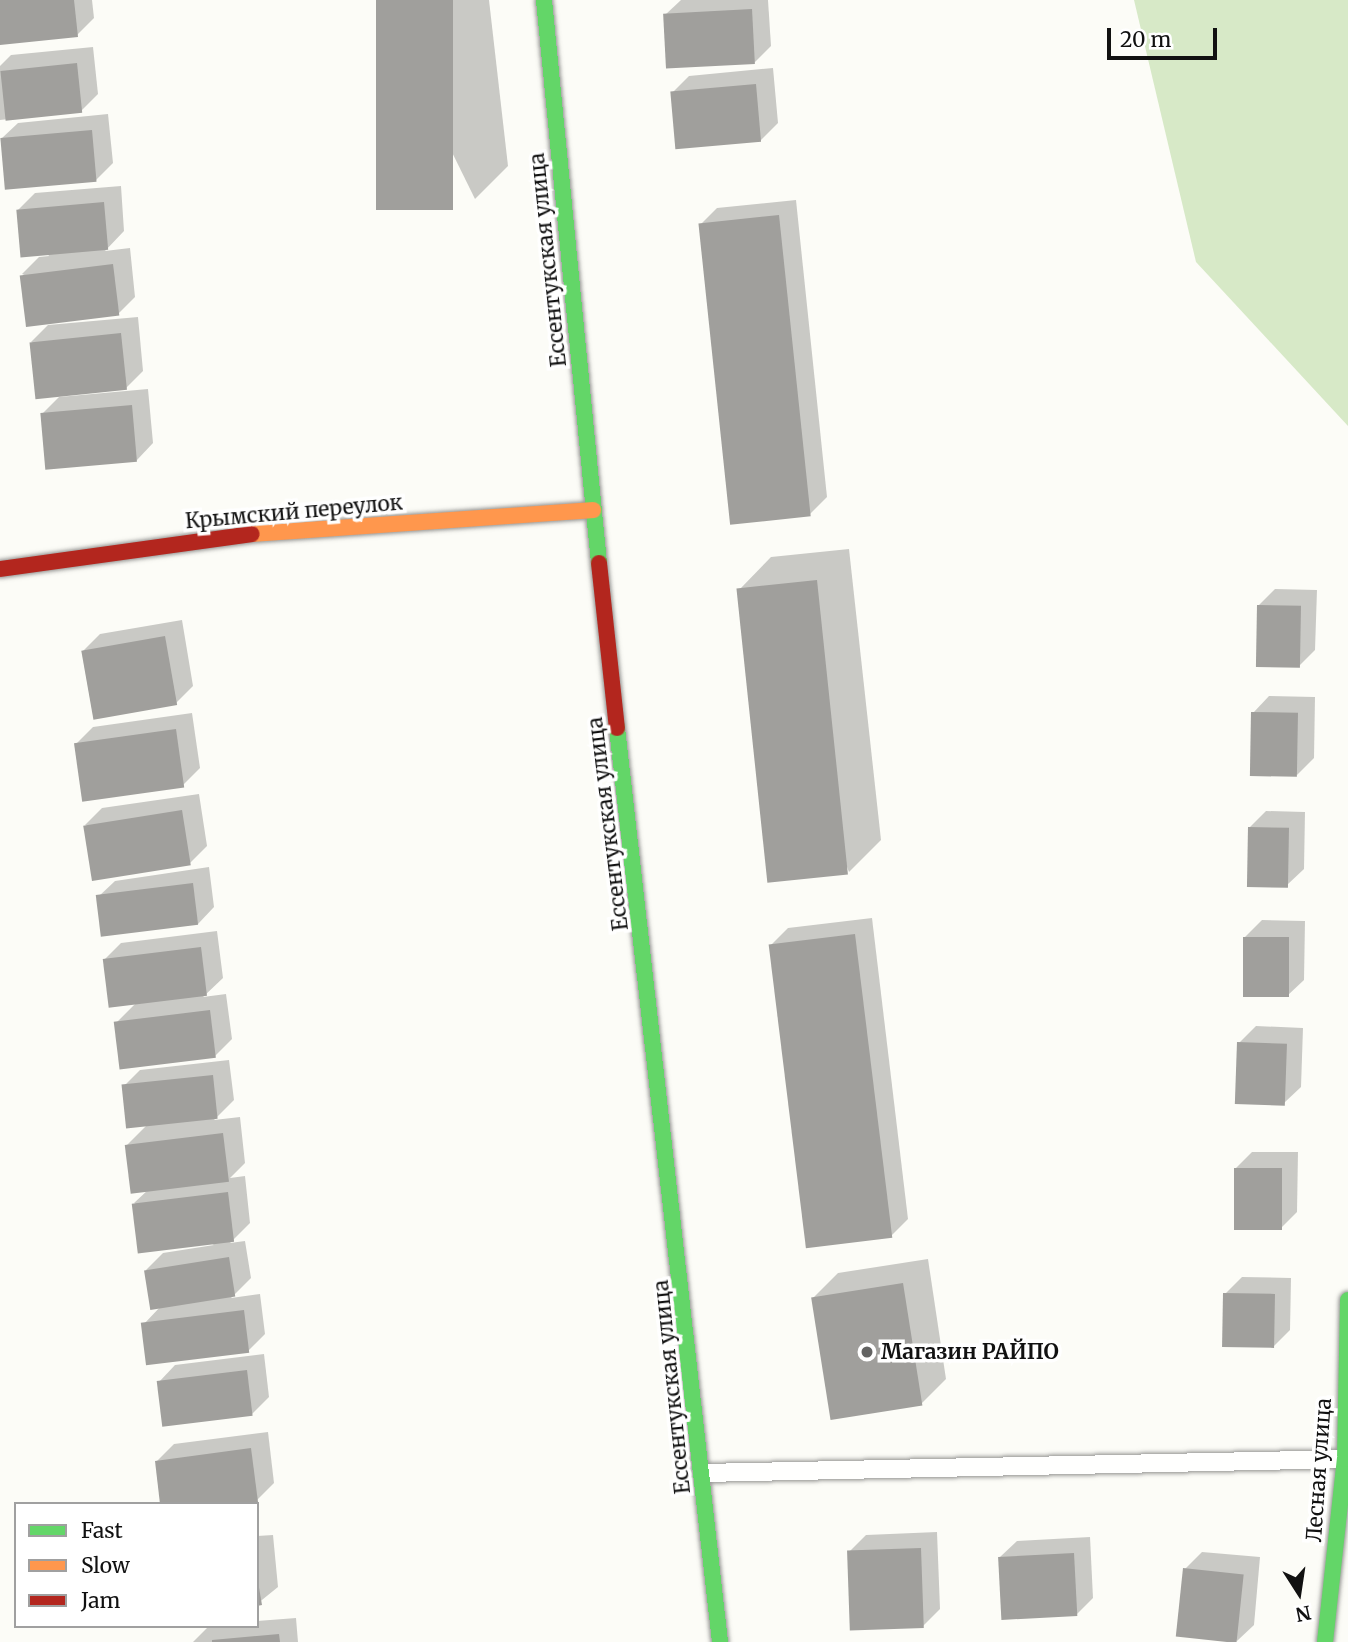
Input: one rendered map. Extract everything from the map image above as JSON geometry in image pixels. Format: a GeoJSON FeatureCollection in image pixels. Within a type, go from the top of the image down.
{"type":"FeatureCollection","features":[{"type":"Feature","properties":{"kind":"street","name":"Ессентукская улица"},"geometry":{"type":"LineString","coordinates":[[544,0],[593,510],[720,1642]]}},
{"type":"Feature","properties":{"kind":"street","name":"Крымский переулок"},"geometry":{"type":"LineString","coordinates":[[0,569],[224,536],[593,510]]}},
{"type":"Feature","properties":{"kind":"street","name":"Лесная улица"},"geometry":{"type":"LineString","coordinates":[[1325,1642],[1346,1459],[1348,1300]]}},
{"type":"Feature","properties":{"kind":"lane"},"geometry":{"type":"LineString","coordinates":[[703,1473],[1346,1459]]}},
{"type":"Feature","properties":{"kind":"green space"},"geometry":{"type":"Polygon","coordinates":[[[1134,0],[1348,0],[1348,426],[1196,262],[1134,0]]]}},
{"type":"Feature","properties":{"kind":"building"},"geometry":{"type":"Polygon","coordinates":[[[0,0],[74,0],[78,37],[0,45],[0,0]]]}},
{"type":"Feature","properties":{"kind":"building"},"geometry":{"type":"Polygon","coordinates":[[[376,0],[453,0],[453,210],[376,210],[376,0]]]}},
{"type":"Feature","properties":{"kind":"building"},"geometry":{"type":"Polygon","coordinates":[[[752,9],[755,64],[666,69],[663,14],[752,9]]]}},
{"type":"Feature","properties":{"kind":"building"},"geometry":{"type":"Polygon","coordinates":[[[77,63],[82,113],[6,121],[0,71],[77,63]]]}},
{"type":"Feature","properties":{"kind":"building"},"geometry":{"type":"Polygon","coordinates":[[[756,84],[761,142],[675,149],[670,91],[756,84]]]}},
{"type":"Feature","properties":{"kind":"building"},"geometry":{"type":"Polygon","coordinates":[[[92,130],[97,182],[5,190],[0,138],[92,130]]]}},
{"type":"Feature","properties":{"kind":"building"},"geometry":{"type":"Polygon","coordinates":[[[104,202],[108,250],[21,257],[16,210],[104,202]]]}},
{"type":"Feature","properties":{"kind":"building"},"geometry":{"type":"Polygon","coordinates":[[[779,215],[811,516],[730,525],[698,223],[779,215]]]}},
{"type":"Feature","properties":{"kind":"building"},"geometry":{"type":"Polygon","coordinates":[[[113,264],[119,316],[26,327],[20,275],[113,264]]]}},
{"type":"Feature","properties":{"kind":"building"},"geometry":{"type":"Polygon","coordinates":[[[121,333],[127,390],[35,399],[30,343],[121,333]]]}},
{"type":"Feature","properties":{"kind":"building"},"geometry":{"type":"Polygon","coordinates":[[[132,405],[137,462],[45,470],[40,413],[132,405]]]}},
{"type":"Feature","properties":{"kind":"building"},"geometry":{"type":"Polygon","coordinates":[[[817,580],[848,874],[767,883],[736,588],[817,580]]]}},
{"type":"Feature","properties":{"kind":"building"},"geometry":{"type":"Polygon","coordinates":[[[1257,605],[1301,606],[1300,668],[1256,667],[1257,605]]]}},
{"type":"Feature","properties":{"kind":"building"},"geometry":{"type":"Polygon","coordinates":[[[165,636],[177,705],[93,720],[81,651],[165,636]]]}},
{"type":"Feature","properties":{"kind":"building"},"geometry":{"type":"Polygon","coordinates":[[[1251,712],[1298,713],[1297,777],[1250,776],[1251,712]]]}},
{"type":"Feature","properties":{"kind":"building"},"geometry":{"type":"Polygon","coordinates":[[[176,729],[184,787],[82,802],[74,743],[176,729]]]}},
{"type":"Feature","properties":{"kind":"building"},"geometry":{"type":"Polygon","coordinates":[[[182,810],[191,865],[92,881],[83,826],[182,810]]]}},
{"type":"Feature","properties":{"kind":"building"},"geometry":{"type":"Polygon","coordinates":[[[1248,827],[1289,828],[1288,888],[1247,887],[1248,827]]]}},
{"type":"Feature","properties":{"kind":"building"},"geometry":{"type":"Polygon","coordinates":[[[193,883],[198,925],[101,937],[96,895],[193,883]]]}},
{"type":"Feature","properties":{"kind":"building"},"geometry":{"type":"Polygon","coordinates":[[[855,934],[892,1238],[806,1248],[769,945],[855,934]]]}},
{"type":"Feature","properties":{"kind":"building"},"geometry":{"type":"Polygon","coordinates":[[[1243,937],[1289,937],[1289,997],[1243,997],[1243,937]]]}},
{"type":"Feature","properties":{"kind":"building"},"geometry":{"type":"Polygon","coordinates":[[[201,947],[207,996],[109,1008],[103,959],[201,947]]]}},
{"type":"Feature","properties":{"kind":"building"},"geometry":{"type":"Polygon","coordinates":[[[210,1010],[216,1058],[120,1069],[114,1022],[210,1010]]]}},
{"type":"Feature","properties":{"kind":"building"},"geometry":{"type":"Polygon","coordinates":[[[1237,1042],[1287,1044],[1285,1106],[1235,1104],[1237,1042]]]}},
{"type":"Feature","properties":{"kind":"building"},"geometry":{"type":"Polygon","coordinates":[[[213,1075],[218,1119],[126,1128],[122,1085],[213,1075]]]}},
{"type":"Feature","properties":{"kind":"building"},"geometry":{"type":"Polygon","coordinates":[[[223,1133],[229,1182],[131,1194],[125,1145],[223,1133]]]}},
{"type":"Feature","properties":{"kind":"building"},"geometry":{"type":"Polygon","coordinates":[[[1234,1168],[1282,1168],[1282,1230],[1234,1230],[1234,1168]]]}},
{"type":"Feature","properties":{"kind":"building"},"geometry":{"type":"Polygon","coordinates":[[[228,1192],[234,1242],[138,1253],[132,1204],[228,1192]]]}},
{"type":"Feature","properties":{"kind":"building"},"geometry":{"type":"Polygon","coordinates":[[[229,1257],[235,1297],[150,1310],[144,1270],[229,1257]]]}},
{"type":"Feature","properties":{"kind":"building","name":"Магазин РАЙПО"},"geometry":{"type":"Polygon","coordinates":[[[903,1283],[922,1405],[831,1420],[811,1298],[903,1283]]]}},
{"type":"Feature","properties":{"kind":"building"},"geometry":{"type":"Polygon","coordinates":[[[1223,1293],[1275,1294],[1274,1348],[1222,1347],[1223,1293]]]}},
{"type":"Feature","properties":{"kind":"building"},"geometry":{"type":"Polygon","coordinates":[[[244,1310],[249,1353],[146,1365],[141,1323],[244,1310]]]}},
{"type":"Feature","properties":{"kind":"building"},"geometry":{"type":"Polygon","coordinates":[[[247,1370],[253,1416],[162,1427],[157,1381],[247,1370]]]}},
{"type":"Feature","properties":{"kind":"building"},"geometry":{"type":"Polygon","coordinates":[[[251,1448],[258,1502],[160,1502],[155,1461],[251,1448]]]}},
{"type":"Feature","properties":{"kind":"building"},"geometry":{"type":"Polygon","coordinates":[[[921,1548],[924,1628],[850,1631],[847,1551],[921,1548]]]}},
{"type":"Feature","properties":{"kind":"building"},"geometry":{"type":"Polygon","coordinates":[[[1074,1553],[1077,1616],[1001,1620],[998,1557],[1074,1553]]]}},
{"type":"Feature","properties":{"kind":"building"},"geometry":{"type":"Polygon","coordinates":[[[1183,1568],[1244,1574],[1237,1642],[1176,1637],[1183,1568]]]}},
{"type":"Feature","properties":{"kind":"building"},"geometry":{"type":"Polygon","coordinates":[[[279,1634],[280,1642],[212,1642],[212,1640],[279,1634]]]}},
{"type":"Feature","properties":{"kind":"traffic: fast"},"geometry":{"type":"LineString","coordinates":[[544,0],[599,563]]}},
{"type":"Feature","properties":{"kind":"traffic: fast"},"geometry":{"type":"LineString","coordinates":[[617,728],[720,1642]]}},
{"type":"Feature","properties":{"kind":"traffic: fast"},"geometry":{"type":"LineString","coordinates":[[1325,1642],[1345,1459],[1348,1300]]}},
{"type":"Feature","properties":{"kind":"traffic: slow"},"geometry":{"type":"LineString","coordinates":[[252,534],[593,510]]}},
{"type":"Feature","properties":{"kind":"traffic: jam"},"geometry":{"type":"LineString","coordinates":[[0,569],[252,534]]}},
{"type":"Feature","properties":{"kind":"traffic: jam"},"geometry":{"type":"LineString","coordinates":[[599,563],[617,728]]}},
{"type":"Feature","properties":{"kind":"place","name":"Магазин РАЙПО"},"geometry":{"type":"Point","coordinates":[867,1352]}}]}
